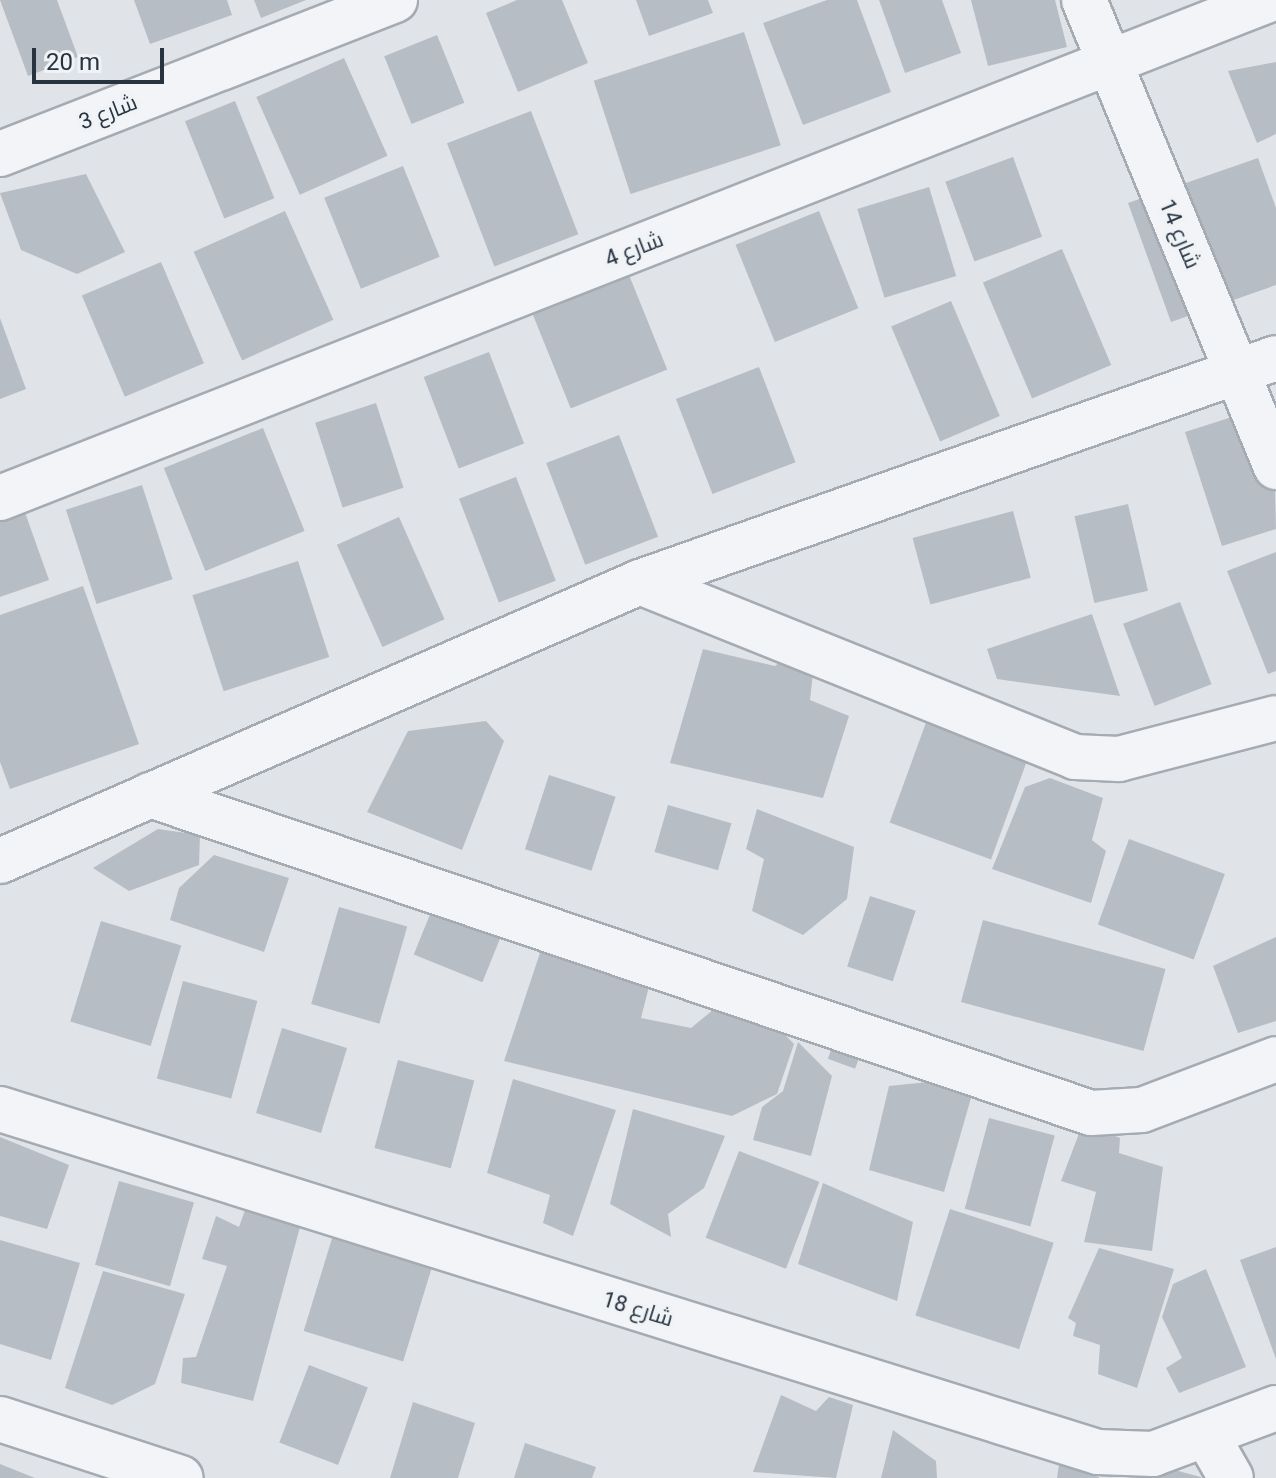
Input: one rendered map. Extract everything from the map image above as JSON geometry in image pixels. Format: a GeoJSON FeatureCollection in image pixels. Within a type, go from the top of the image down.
{"type":"FeatureCollection","features":[{"type":"Feature","properties":{"kind":"street","name":"شارع 3"},"geometry":{"type":"LineString","coordinates":[[0,154],[395,0]]}},
{"type":"Feature","properties":{"kind":"street","name":"شارع 14"},"geometry":{"type":"LineString","coordinates":[[1084,0],[1108,63],[1257,365],[1276,467]]}},
{"type":"Feature","properties":{"kind":"street","name":"شارع 4"},"geometry":{"type":"LineString","coordinates":[[0,498],[1268,0]]}},
{"type":"Feature","properties":{"kind":"street"},"geometry":{"type":"LineString","coordinates":[[0,861],[640,582],[1257,365]]}},
{"type":"Feature","properties":{"kind":"street"},"geometry":{"type":"LineString","coordinates":[[640,582],[1075,757],[1119,759],[1276,718]]}},
{"type":"Feature","properties":{"kind":"street"},"geometry":{"type":"LineString","coordinates":[[150,795],[1091,1113],[1142,1110],[1276,1059]]}},
{"type":"Feature","properties":{"kind":"street","name":"شارع 18"},"geometry":{"type":"LineString","coordinates":[[0,1109],[1098,1452],[1153,1454],[1276,1408]]}},
{"type":"Feature","properties":{"kind":"street"},"geometry":{"type":"LineString","coordinates":[[0,1419],[181,1478]]}},
{"type":"Feature","properties":{"kind":"street"},"geometry":{"type":"LineString","coordinates":[[1207,1436],[1231,1478]]}},
{"type":"Feature","properties":{"kind":"building"},"geometry":{"type":"Polygon","coordinates":[[[0,0],[57,0],[78,57],[28,76],[0,0]]]}},
{"type":"Feature","properties":{"kind":"building"},"geometry":{"type":"Polygon","coordinates":[[[134,0],[227,0],[232,15],[150,44],[134,0]]]}},
{"type":"Feature","properties":{"kind":"building"},"geometry":{"type":"Polygon","coordinates":[[[254,0],[306,0],[261,18],[254,0]]]}},
{"type":"Feature","properties":{"kind":"building"},"geometry":{"type":"Polygon","coordinates":[[[517,0],[562,0],[588,63],[518,92],[486,13],[517,0]]]}},
{"type":"Feature","properties":{"kind":"building"},"geometry":{"type":"Polygon","coordinates":[[[636,0],[708,0],[713,13],[649,36],[636,0]]]}},
{"type":"Feature","properties":{"kind":"building"},"geometry":{"type":"Polygon","coordinates":[[[827,0],[857,0],[891,92],[803,125],[763,23],[827,0]]]}},
{"type":"Feature","properties":{"kind":"building"},"geometry":{"type":"Polygon","coordinates":[[[879,0],[942,0],[961,53],[905,73],[879,0]]]}},
{"type":"Feature","properties":{"kind":"building"},"geometry":{"type":"Polygon","coordinates":[[[971,0],[1055,0],[1067,47],[988,66],[971,0]]]}},
{"type":"Feature","properties":{"kind":"building"},"geometry":{"type":"Polygon","coordinates":[[[744,32],[781,145],[631,194],[594,81],[744,32]]]}},
{"type":"Feature","properties":{"kind":"building"},"geometry":{"type":"Polygon","coordinates":[[[437,35],[464,103],[411,124],[384,56],[437,35]]]}},
{"type":"Feature","properties":{"kind":"building"},"geometry":{"type":"Polygon","coordinates":[[[344,58],[388,156],[300,195],[256,97],[344,58]]]}},
{"type":"Feature","properties":{"kind":"building"},"geometry":{"type":"Polygon","coordinates":[[[1276,62],[1276,134],[1257,143],[1228,71],[1276,62]]]}},
{"type":"Feature","properties":{"kind":"building"},"geometry":{"type":"Polygon","coordinates":[[[235,101],[274,198],[224,219],[185,121],[235,101]]]}},
{"type":"Feature","properties":{"kind":"building"},"geometry":{"type":"Polygon","coordinates":[[[531,111],[578,234],[494,266],[447,143],[531,111]]]}},
{"type":"Feature","properties":{"kind":"building"},"geometry":{"type":"Polygon","coordinates":[[[1013,157],[1042,237],[974,261],[945,182],[1013,157]]]}},
{"type":"Feature","properties":{"kind":"building"},"geometry":{"type":"Polygon","coordinates":[[[1258,158],[1276,208],[1276,285],[1171,322],[1128,203],[1258,158]]]}},
{"type":"Feature","properties":{"kind":"building"},"geometry":{"type":"Polygon","coordinates":[[[403,166],[440,257],[361,289],[324,198],[403,166]]]}},
{"type":"Feature","properties":{"kind":"building"},"geometry":{"type":"Polygon","coordinates":[[[86,174],[125,252],[77,274],[21,250],[0,193],[86,174]]]}},
{"type":"Feature","properties":{"kind":"building"},"geometry":{"type":"Polygon","coordinates":[[[929,187],[956,276],[884,298],[857,209],[929,187]]]}},
{"type":"Feature","properties":{"kind":"building"},"geometry":{"type":"Polygon","coordinates":[[[285,211],[333,320],[242,360],[194,252],[285,211]]]}},
{"type":"Feature","properties":{"kind":"building"},"geometry":{"type":"Polygon","coordinates":[[[819,211],[858,308],[775,342],[736,245],[819,211]]]}},
{"type":"Feature","properties":{"kind":"building"},"geometry":{"type":"Polygon","coordinates":[[[1062,249],[1111,365],[1032,399],[983,283],[1062,249]]]}},
{"type":"Feature","properties":{"kind":"building"},"geometry":{"type":"Polygon","coordinates":[[[161,262],[204,363],[125,397],[82,296],[161,262]]]}},
{"type":"Feature","properties":{"kind":"building"},"geometry":{"type":"Polygon","coordinates":[[[629,275],[667,370],[571,409],[533,314],[629,275]]]}},
{"type":"Feature","properties":{"kind":"building"},"geometry":{"type":"Polygon","coordinates":[[[951,301],[1000,416],[940,441],[891,326],[951,301]]]}},
{"type":"Feature","properties":{"kind":"building"},"geometry":{"type":"Polygon","coordinates":[[[0,318],[26,389],[0,399],[0,318]]]}},
{"type":"Feature","properties":{"kind":"building"},"geometry":{"type":"Polygon","coordinates":[[[489,352],[524,443],[459,469],[424,377],[489,352]]]}},
{"type":"Feature","properties":{"kind":"building"},"geometry":{"type":"Polygon","coordinates":[[[759,367],[796,462],[712,494],[676,399],[759,367]]]}},
{"type":"Feature","properties":{"kind":"building"},"geometry":{"type":"Polygon","coordinates":[[[376,403],[404,488],[343,507],[315,423],[376,403]]]}},
{"type":"Feature","properties":{"kind":"building"},"geometry":{"type":"Polygon","coordinates":[[[1273,404],[1276,529],[1222,546],[1185,432],[1273,404]]]}},
{"type":"Feature","properties":{"kind":"building"},"geometry":{"type":"Polygon","coordinates":[[[263,428],[305,531],[205,571],[164,468],[263,428]]]}},
{"type":"Feature","properties":{"kind":"building"},"geometry":{"type":"Polygon","coordinates":[[[619,435],[658,537],[585,565],[546,463],[619,435]]]}},
{"type":"Feature","properties":{"kind":"building"},"geometry":{"type":"Polygon","coordinates":[[[516,477],[556,581],[499,602],[459,499],[516,477]]]}},
{"type":"Feature","properties":{"kind":"building"},"geometry":{"type":"Polygon","coordinates":[[[142,485],[173,579],[97,604],[66,510],[142,485]]]}},
{"type":"Feature","properties":{"kind":"building"},"geometry":{"type":"Polygon","coordinates":[[[22,504],[49,580],[0,597],[0,512],[22,504]]]}},
{"type":"Feature","properties":{"kind":"building"},"geometry":{"type":"Polygon","coordinates":[[[1128,504],[1148,591],[1094,603],[1074,516],[1128,504]]]}},
{"type":"Feature","properties":{"kind":"building"},"geometry":{"type":"Polygon","coordinates":[[[1013,511],[1031,578],[930,605],[913,538],[1013,511]]]}},
{"type":"Feature","properties":{"kind":"building"},"geometry":{"type":"Polygon","coordinates":[[[399,517],[445,619],[382,647],[337,545],[399,517]]]}},
{"type":"Feature","properties":{"kind":"building"},"geometry":{"type":"Polygon","coordinates":[[[1276,552],[1276,671],[1268,674],[1227,571],[1276,552]]]}},
{"type":"Feature","properties":{"kind":"building"},"geometry":{"type":"Polygon","coordinates":[[[298,561],[329,657],[224,691],[192,595],[298,561]]]}},
{"type":"Feature","properties":{"kind":"building"},"geometry":{"type":"Polygon","coordinates":[[[83,586],[139,744],[10,789],[0,762],[0,615],[83,586]]]}},
{"type":"Feature","properties":{"kind":"building"},"geometry":{"type":"Polygon","coordinates":[[[1180,602],[1212,684],[1155,706],[1123,624],[1180,602]]]}},
{"type":"Feature","properties":{"kind":"building"},"geometry":{"type":"Polygon","coordinates":[[[1092,614],[1120,696],[997,679],[987,649],[1092,614]]]}},
{"type":"Feature","properties":{"kind":"building"},"geometry":{"type":"Polygon","coordinates":[[[703,649],[775,666],[795,649],[815,655],[810,700],[849,716],[823,798],[670,763],[703,649]]]}},
{"type":"Feature","properties":{"kind":"building"},"geometry":{"type":"Polygon","coordinates":[[[932,706],[1033,743],[991,859],[890,823],[932,706]]]}},
{"type":"Feature","properties":{"kind":"building"},"geometry":{"type":"Polygon","coordinates":[[[486,721],[504,741],[462,850],[367,812],[408,731],[486,721]]]}},
{"type":"Feature","properties":{"kind":"building"},"geometry":{"type":"Polygon","coordinates":[[[549,775],[616,797],[591,871],[525,849],[549,775]]]}},
{"type":"Feature","properties":{"kind":"building"},"geometry":{"type":"Polygon","coordinates":[[[1050,778],[1103,798],[1092,840],[1106,851],[1091,903],[992,869],[1025,787],[1050,778]]]}},
{"type":"Feature","properties":{"kind":"building"},"geometry":{"type":"Polygon","coordinates":[[[668,805],[731,823],[718,870],[654,852],[668,805]]]}},
{"type":"Feature","properties":{"kind":"building"},"geometry":{"type":"Polygon","coordinates":[[[757,809],[854,847],[847,899],[803,935],[752,911],[764,859],[746,849],[757,809]]]}},
{"type":"Feature","properties":{"kind":"building"},"geometry":{"type":"Polygon","coordinates":[[[158,829],[200,835],[199,865],[129,891],[93,868],[158,829]]]}},
{"type":"Feature","properties":{"kind":"building"},"geometry":{"type":"Polygon","coordinates":[[[1129,839],[1225,874],[1194,959],[1098,925],[1129,839]]]}},
{"type":"Feature","properties":{"kind":"building"},"geometry":{"type":"Polygon","coordinates":[[[214,855],[289,878],[264,952],[170,920],[179,888],[214,855]]]}},
{"type":"Feature","properties":{"kind":"building"},"geometry":{"type":"Polygon","coordinates":[[[870,896],[916,911],[893,981],[847,966],[870,896]]]}},
{"type":"Feature","properties":{"kind":"building"},"geometry":{"type":"Polygon","coordinates":[[[437,897],[506,925],[482,982],[414,954],[437,897]]]}},
{"type":"Feature","properties":{"kind":"building"},"geometry":{"type":"Polygon","coordinates":[[[339,907],[407,927],[379,1024],[311,1004],[339,907]]]}},
{"type":"Feature","properties":{"kind":"building"},"geometry":{"type":"Polygon","coordinates":[[[983,920],[1166,969],[1144,1051],[961,1002],[983,920]]]}},
{"type":"Feature","properties":{"kind":"building"},"geometry":{"type":"Polygon","coordinates":[[[101,921],[181,946],[151,1046],[70,1021],[101,921]]]}},
{"type":"Feature","properties":{"kind":"building"},"geometry":{"type":"Polygon","coordinates":[[[549,926],[656,959],[641,1018],[691,1028],[730,996],[751,1000],[794,1044],[777,1094],[732,1116],[504,1061],[549,926]]]}},
{"type":"Feature","properties":{"kind":"building"},"geometry":{"type":"Polygon","coordinates":[[[1276,937],[1276,1021],[1238,1033],[1213,966],[1276,937]]]}},
{"type":"Feature","properties":{"kind":"building"},"geometry":{"type":"Polygon","coordinates":[[[183,981],[257,1001],[231,1098],[157,1079],[183,981]]]}},
{"type":"Feature","properties":{"kind":"building"},"geometry":{"type":"Polygon","coordinates":[[[282,1028],[347,1048],[321,1133],[256,1113],[282,1028]]]}},
{"type":"Feature","properties":{"kind":"building"},"geometry":{"type":"Polygon","coordinates":[[[835,1039],[862,1049],[855,1069],[828,1059],[835,1039]]]}},
{"type":"Feature","properties":{"kind":"building"},"geometry":{"type":"Polygon","coordinates":[[[798,1042],[832,1076],[811,1156],[753,1140],[762,1107],[783,1091],[798,1042]]]}},
{"type":"Feature","properties":{"kind":"building"},"geometry":{"type":"Polygon","coordinates":[[[398,1060],[474,1080],[451,1168],[374,1148],[398,1060]]]}},
{"type":"Feature","properties":{"kind":"building"},"geometry":{"type":"Polygon","coordinates":[[[977,1077],[944,1192],[869,1170],[889,1086],[977,1077]]]}},
{"type":"Feature","properties":{"kind":"building"},"geometry":{"type":"Polygon","coordinates":[[[513,1079],[616,1110],[573,1236],[543,1223],[550,1195],[487,1173],[513,1079]]]}},
{"type":"Feature","properties":{"kind":"building"},"geometry":{"type":"Polygon","coordinates":[[[633,1109],[725,1136],[704,1188],[668,1214],[671,1237],[610,1204],[633,1109]]]}},
{"type":"Feature","properties":{"kind":"building"},"geometry":{"type":"Polygon","coordinates":[[[989,1118],[1055,1136],[1030,1226],[965,1209],[989,1118]]]}},
{"type":"Feature","properties":{"kind":"building"},"geometry":{"type":"Polygon","coordinates":[[[1083,1123],[1120,1138],[1119,1153],[1163,1167],[1152,1251],[1084,1242],[1096,1192],[1061,1181],[1083,1123]]]}},
{"type":"Feature","properties":{"kind":"building"},"geometry":{"type":"Polygon","coordinates":[[[0,1137],[69,1165],[47,1229],[0,1216],[0,1137]]]}},
{"type":"Feature","properties":{"kind":"building"},"geometry":{"type":"Polygon","coordinates":[[[739,1151],[819,1182],[786,1269],[706,1238],[739,1151]]]}},
{"type":"Feature","properties":{"kind":"building"},"geometry":{"type":"Polygon","coordinates":[[[119,1181],[194,1202],[170,1286],[95,1265],[119,1181]]]}},
{"type":"Feature","properties":{"kind":"building"},"geometry":{"type":"Polygon","coordinates":[[[823,1183],[913,1222],[897,1301],[798,1264],[823,1183]]]}},
{"type":"Feature","properties":{"kind":"building"},"geometry":{"type":"Polygon","coordinates":[[[950,1209],[1054,1243],[1019,1349],[915,1316],[950,1209]]]}},
{"type":"Feature","properties":{"kind":"building"},"geometry":{"type":"Polygon","coordinates":[[[245,1210],[303,1216],[253,1401],[181,1383],[183,1358],[196,1357],[227,1266],[202,1259],[216,1216],[239,1227],[245,1210]]]}},
{"type":"Feature","properties":{"kind":"building"},"geometry":{"type":"Polygon","coordinates":[[[337,1222],[436,1252],[403,1361],[304,1331],[337,1222]]]}},
{"type":"Feature","properties":{"kind":"building"},"geometry":{"type":"Polygon","coordinates":[[[0,1240],[80,1263],[51,1360],[0,1344],[0,1240]]]}},
{"type":"Feature","properties":{"kind":"building"},"geometry":{"type":"Polygon","coordinates":[[[1276,1247],[1276,1359],[1240,1260],[1276,1247]]]}},
{"type":"Feature","properties":{"kind":"building"},"geometry":{"type":"Polygon","coordinates":[[[1099,1248],[1174,1269],[1137,1388],[1098,1374],[1100,1345],[1073,1336],[1076,1323],[1068,1318],[1099,1248]]]}},
{"type":"Feature","properties":{"kind":"building"},"geometry":{"type":"Polygon","coordinates":[[[1206,1269],[1246,1367],[1179,1393],[1166,1368],[1182,1358],[1162,1317],[1173,1284],[1206,1269]]]}},
{"type":"Feature","properties":{"kind":"building"},"geometry":{"type":"Polygon","coordinates":[[[103,1271],[185,1294],[155,1384],[112,1405],[65,1388],[103,1271]]]}},
{"type":"Feature","properties":{"kind":"building"},"geometry":{"type":"Polygon","coordinates":[[[309,1365],[368,1388],[338,1465],[279,1442],[309,1365]]]}},
{"type":"Feature","properties":{"kind":"building"},"geometry":{"type":"Polygon","coordinates":[[[781,1395],[816,1411],[829,1397],[853,1405],[836,1478],[753,1472],[781,1395]]]}},
{"type":"Feature","properties":{"kind":"building"},"geometry":{"type":"Polygon","coordinates":[[[413,1402],[475,1423],[458,1478],[390,1478],[413,1402]]]}},
{"type":"Feature","properties":{"kind":"building"},"geometry":{"type":"Polygon","coordinates":[[[893,1430],[936,1461],[937,1478],[881,1478],[893,1430]]]}},
{"type":"Feature","properties":{"kind":"building"},"geometry":{"type":"Polygon","coordinates":[[[525,1443],[596,1467],[592,1478],[514,1478],[525,1443]]]}},
{"type":"Feature","properties":{"kind":"building"},"geometry":{"type":"Polygon","coordinates":[[[0,1464],[35,1478],[0,1478],[0,1464]]]}},
{"type":"Feature","properties":{"kind":"building"},"geometry":{"type":"Polygon","coordinates":[[[1059,1464],[1099,1477],[1099,1478],[1057,1478],[1059,1464]]]}},
{"type":"Feature","properties":{"kind":"building"},"geometry":{"type":"Polygon","coordinates":[[[1163,1467],[1201,1477],[1201,1478],[1159,1478],[1163,1467]]]}}]}
